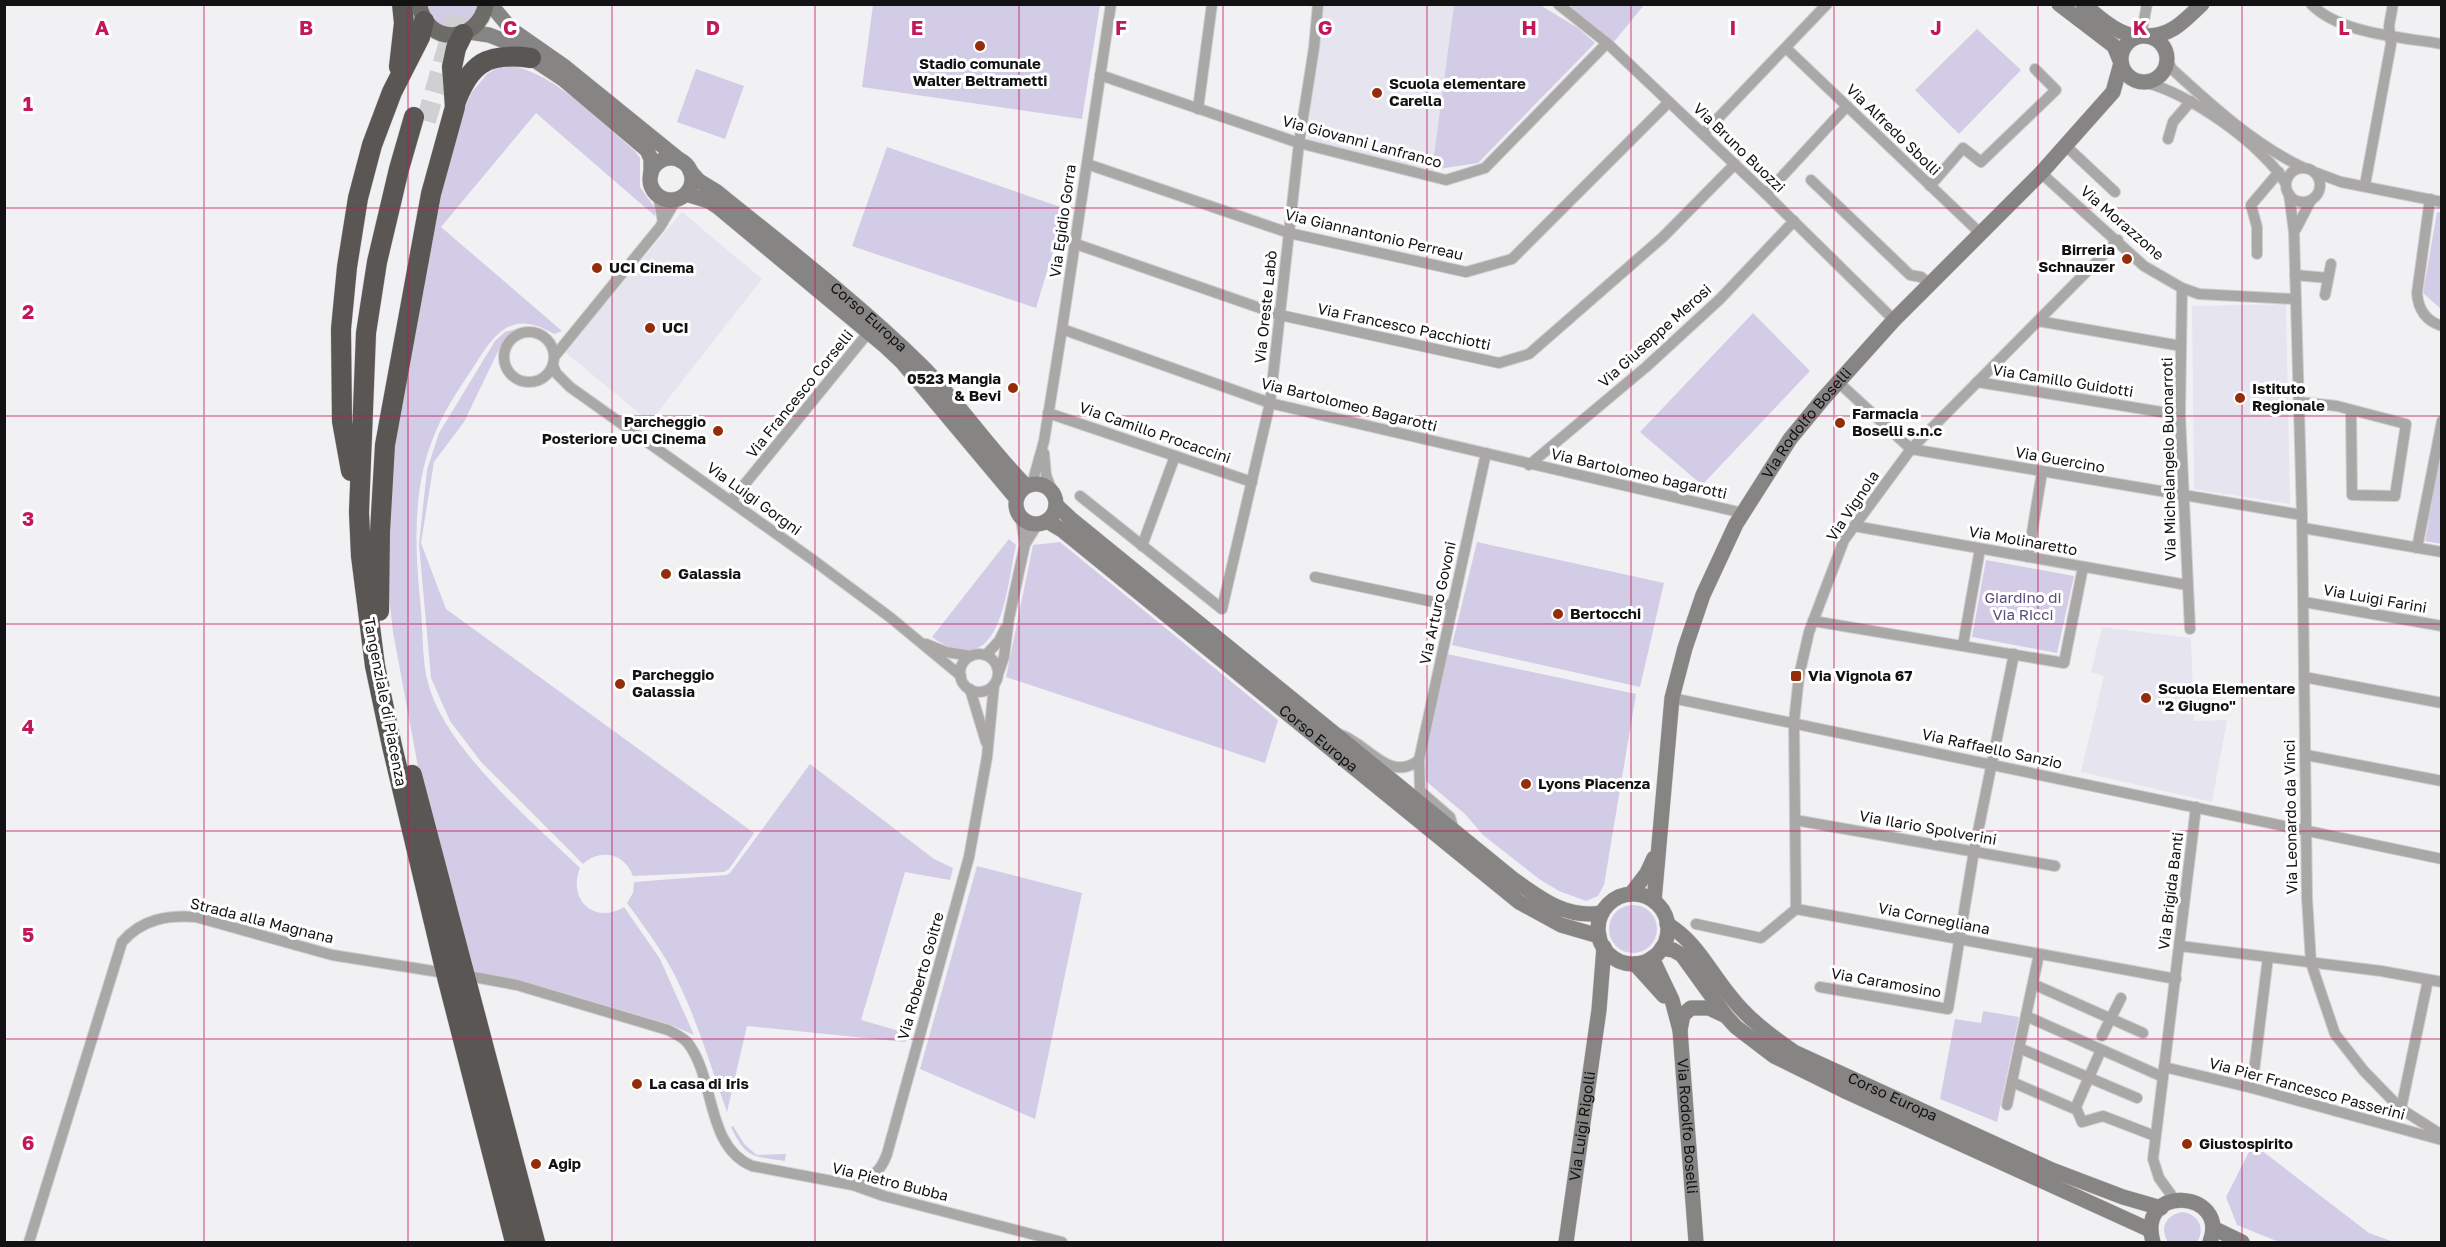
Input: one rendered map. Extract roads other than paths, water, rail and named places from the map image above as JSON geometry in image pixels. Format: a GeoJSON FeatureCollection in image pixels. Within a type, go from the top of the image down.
{"type":"FeatureCollection","features":[{"type":"Feature","properties":{"kind":"highway"},"geometry":{"type":"LineString","coordinates":[[392,92],[402,49],[404,22],[402,4]]}},
{"type":"Feature","properties":{"kind":"highway"},"geometry":{"type":"LineString","coordinates":[[358,512],[342,421],[341,329],[347,267],[358,198],[372,145],[392,92],[420,37],[422,13]]}},
{"type":"Feature","properties":{"kind":"highway"},"geometry":{"type":"LineString","coordinates":[[454,106],[452,67],[456,48],[466,33]]}},
{"type":"Feature","properties":{"kind":"highway"},"geometry":{"type":"LineString","coordinates":[[379,611],[382,493],[389,422],[431,194],[454,106],[463,83],[477,66],[492,58],[502,56],[531,58]]}},
{"type":"Feature","properties":{"kind":"highway","name":"Tangenziale di Piacenza"},"geometry":{"type":"LineString","coordinates":[[515,1242],[446,973],[392,746],[375,666],[358,512],[366,333],[377,262],[399,169],[420,119],[390,262],[379,331],[372,418],[371,508],[379,611],[386,661],[404,742],[535,1242]]}},
{"type":"Feature","properties":{"kind":"main road"},"geometry":{"type":"LineString","coordinates":[[466,33],[481,21],[488,4]]}},
{"type":"Feature","properties":{"kind":"main road","name":"Corso Europa"},"geometry":{"type":"LineString","coordinates":[[488,4],[512,30],[566,67],[686,166],[699,181],[717,192],[889,334],[924,368],[1008,469],[1029,485],[1043,485],[1071,519],[1513,879],[1548,902],[1577,915],[1602,913]]}},
{"type":"Feature","properties":{"kind":"main road"},"geometry":{"type":"LineString","coordinates":[[2059,4],[2110,42],[2118,52],[2126,75],[2144,83]]}},
{"type":"Feature","properties":{"kind":"main road"},"geometry":{"type":"LineString","coordinates":[[2083,4],[2121,32],[2159,41],[2167,58]]}},
{"type":"Feature","properties":{"kind":"main road"},"geometry":{"type":"LineString","coordinates":[[2121,63],[2125,45],[2142,36],[2162,35],[2173,31],[2202,4]]}},
{"type":"Feature","properties":{"kind":"main road"},"geometry":{"type":"LineString","coordinates":[[422,13],[442,34],[452,36],[466,33],[497,38],[531,58],[578,91],[642,145],[651,159],[651,174],[652,185],[663,199],[681,197],[692,183],[686,166],[675,159],[663,160],[651,174]]}},
{"type":"Feature","properties":{"kind":"main road"},"geometry":{"type":"LineString","coordinates":[[2113,92],[2144,83],[2161,75],[2173,31]]}},
{"type":"Feature","properties":{"kind":"main road","name":"Via Rodolfo Boselli"},"geometry":{"type":"LineString","coordinates":[[1654,901],[1672,698],[1685,648],[1703,596],[1743,513],[1790,439],[1838,382],[1894,320],[2041,173],[2113,92],[2121,63]]}},
{"type":"Feature","properties":{"kind":"main road","name":"Corso Europa"},"geometry":{"type":"LineString","coordinates":[[681,197],[709,201],[718,207],[902,362],[1016,498],[1016,509],[1021,519],[1028,524],[1042,523],[1062,530],[1519,902],[1561,925],[1601,942]]}},
{"type":"Feature","properties":{"kind":"main road"},"geometry":{"type":"LineString","coordinates":[[1016,498],[1029,485]]}},
{"type":"Feature","properties":{"kind":"main road"},"geometry":{"type":"LineString","coordinates":[[1042,523],[1055,511],[1054,498]]}},
{"type":"Feature","properties":{"kind":"main road","name":"Via Rodolfo Boselli"},"geometry":{"type":"LineString","coordinates":[[1602,913],[1619,897],[1630,894],[1647,873],[1659,841]]}},
{"type":"Feature","properties":{"kind":"main road"},"geometry":{"type":"LineString","coordinates":[[1628,963],[1657,953],[1668,932],[1661,907],[1639,894],[1630,894]]}},
{"type":"Feature","properties":{"kind":"main road"},"geometry":{"type":"LineString","coordinates":[[1601,942],[1598,929],[1602,913]]}},
{"type":"Feature","properties":{"kind":"main road","name":"Corso Europa"},"geometry":{"type":"LineString","coordinates":[[1657,953],[1677,951],[1688,960],[1726,1016],[1736,1027],[1774,1056],[2152,1236],[2153,1217],[2161,1208],[2123,1197],[2052,1170],[1794,1052],[1742,1010],[1711,972],[1692,942],[1667,924]]}},
{"type":"Feature","properties":{"kind":"main road","name":"Via Rodolfo Boselli"},"geometry":{"type":"LineString","coordinates":[[1601,942],[1628,963],[1675,1010]]}},
{"type":"Feature","properties":{"kind":"main road","name":"Via Luigi Rigolli"},"geometry":{"type":"LineString","coordinates":[[1566,1242],[1599,1010],[1601,942]]}},
{"type":"Feature","properties":{"kind":"main road","name":"Via Rodolfo Boselli"},"geometry":{"type":"LineString","coordinates":[[1657,953],[1680,1030],[1696,1242]]}},
{"type":"Feature","properties":{"kind":"main road","name":"Via Luigi Rigolli"},"geometry":{"type":"LineString","coordinates":[[1599,1010],[1607,981],[1628,963]]}},
{"type":"Feature","properties":{"kind":"main road","name":"Corso Europa"},"geometry":{"type":"LineString","coordinates":[[1680,1030],[1683,1015],[1691,1008],[1709,1008],[1726,1016]]}},
{"type":"Feature","properties":{"kind":"main road"},"geometry":{"type":"LineString","coordinates":[[2161,1208],[2175,1200],[2197,1203],[2205,1210],[2211,1235],[2242,1242]]}},
{"type":"Feature","properties":{"kind":"street","name":"Via Egidio Gorra"},"geometry":{"type":"LineString","coordinates":[[1029,485],[1044,441],[1111,4]]}},
{"type":"Feature","properties":{"kind":"street"},"geometry":{"type":"LineString","coordinates":[[1198,109],[1212,4]]}},
{"type":"Feature","properties":{"kind":"street","name":"Via Oreste Labò"},"geometry":{"type":"LineString","coordinates":[[1142,546],[1222,609],[1270,403],[1299,143],[1314,48],[1318,4]]}},
{"type":"Feature","properties":{"kind":"street"},"geometry":{"type":"LineString","coordinates":[[1703,134],[1827,4]]}},
{"type":"Feature","properties":{"kind":"street"},"geometry":{"type":"LineString","coordinates":[[2142,36],[2147,4]]}},
{"type":"Feature","properties":{"kind":"street"},"geometry":{"type":"LineString","coordinates":[[2311,4],[2338,22],[2390,35],[2441,43]]}},
{"type":"Feature","properties":{"kind":"street"},"geometry":{"type":"LineString","coordinates":[[2365,185],[2391,44],[2393,4]]}},
{"type":"Feature","properties":{"kind":"street","name":"Via Bruno Buozzi"},"geometry":{"type":"LineString","coordinates":[[1563,6],[1607,43],[1735,164],[1894,320]]}},
{"type":"Feature","properties":{"kind":"street","name":"Via Giovanni Lanfranco"},"geometry":{"type":"LineString","coordinates":[[1100,75],[1299,143],[1446,180],[1485,168],[1607,43]]}},
{"type":"Feature","properties":{"kind":"street","name":"Via Alfredo Sbolli"},"geometry":{"type":"LineString","coordinates":[[1786,48],[1980,233]]}},
{"type":"Feature","properties":{"kind":"street"},"geometry":{"type":"LineString","coordinates":[[2167,58],[2172,69],[2180,76],[2246,131],[2289,161],[2341,182],[2442,202]]}},
{"type":"Feature","properties":{"kind":"street"},"geometry":{"type":"LineString","coordinates":[[1930,186],[1964,148],[1981,162],[2056,90],[2034,69]]}},
{"type":"Feature","properties":{"kind":"street"},"geometry":{"type":"LineString","coordinates":[[2144,83],[2160,86],[2191,101],[2254,146],[2279,172],[2287,189],[2299,202],[2314,198],[2341,182]]}},
{"type":"Feature","properties":{"kind":"street"},"geometry":{"type":"LineString","coordinates":[[2168,139],[2173,122],[2191,101]]}},
{"type":"Feature","properties":{"kind":"street","name":"Via Giannantonio Perreau"},"geometry":{"type":"LineString","coordinates":[[1087,164],[1289,233],[1466,272],[1512,259],[1669,102]]}},
{"type":"Feature","properties":{"kind":"street"},"geometry":{"type":"LineString","coordinates":[[1766,194],[1847,106]]}},
{"type":"Feature","properties":{"kind":"street"},"geometry":{"type":"LineString","coordinates":[[2066,146],[2115,192]]}},
{"type":"Feature","properties":{"kind":"street","name":"Via Francesco Pacchiotti"},"geometry":{"type":"LineString","coordinates":[[1076,244],[1280,315],[1498,363],[1529,354],[1663,237],[1735,164]]}},
{"type":"Feature","properties":{"kind":"street"},"geometry":{"type":"LineString","coordinates":[[2287,189],[2291,172],[2302,167]]}},
{"type":"Feature","properties":{"kind":"street"},"geometry":{"type":"LineString","coordinates":[[2257,254],[2257,227],[2251,205],[2279,172]]}},
{"type":"Feature","properties":{"kind":"street","name":"Via Morazzone"},"geometry":{"type":"LineString","coordinates":[[2041,173],[2118,240],[2144,266],[2182,288],[2199,294],[2295,299]]}},
{"type":"Feature","properties":{"kind":"street"},"geometry":{"type":"LineString","coordinates":[[2314,198],[2321,185],[2317,174]]}},
{"type":"Feature","properties":{"kind":"street"},"geometry":{"type":"LineString","coordinates":[[1811,180],[1910,275],[1921,277],[1930,284]]}},
{"type":"Feature","properties":{"kind":"street","name":"Via Leonardo da Vinci"},"geometry":{"type":"LineString","coordinates":[[2287,189],[2294,232],[2304,602],[2305,831],[2311,963],[2335,1034],[2364,1071],[2401,1109],[2442,1135]]}},
{"type":"Feature","properties":{"kind":"street"},"geometry":{"type":"LineString","coordinates":[[658,195],[663,222]]}},
{"type":"Feature","properties":{"kind":"street"},"geometry":{"type":"LineString","coordinates":[[554,361],[549,342],[536,333],[520,333],[508,343],[504,350],[505,367],[510,375],[525,383],[542,379],[554,361],[569,338],[681,197]]}},
{"type":"Feature","properties":{"kind":"street","name":"Via Leonardo da Vinci"},"geometry":{"type":"LineString","coordinates":[[2294,232],[2314,198]]}},
{"type":"Feature","properties":{"kind":"street"},"geometry":{"type":"LineString","coordinates":[[2430,199],[2417,293],[2418,303],[2427,319],[2442,326]]}},
{"type":"Feature","properties":{"kind":"street","name":"Via Giuseppe Merosi"},"geometry":{"type":"LineString","coordinates":[[1529,465],[1663,352],[1720,299],[1794,221]]}},
{"type":"Feature","properties":{"kind":"street","name":"Via Vignola"},"geometry":{"type":"LineString","coordinates":[[1796,909],[1794,722],[1799,676],[1813,621],[1844,540],[1911,449],[2118,240]]}},
{"type":"Feature","properties":{"kind":"street"},"geometry":{"type":"LineString","coordinates":[[2325,295],[2331,264]]}},
{"type":"Feature","properties":{"kind":"street"},"geometry":{"type":"LineString","coordinates":[[2295,274],[2328,278]]}},
{"type":"Feature","properties":{"kind":"street","name":"Via Michelangelo Buonarroti"},"geometry":{"type":"LineString","coordinates":[[2182,288],[2180,415],[2190,629]]}},
{"type":"Feature","properties":{"kind":"street"},"geometry":{"type":"LineString","coordinates":[[2038,321],[2181,346]]}},
{"type":"Feature","properties":{"kind":"street","name":"Via Bartolomeo Bagarotti"},"geometry":{"type":"LineString","coordinates":[[1062,329],[1270,403],[1529,465]]}},
{"type":"Feature","properties":{"kind":"street","name":"Via Francesco Corselli"},"geometry":{"type":"LineString","coordinates":[[731,501],[868,333]]}},
{"type":"Feature","properties":{"kind":"street"},"geometry":{"type":"LineString","coordinates":[[549,342],[569,338]]}},
{"type":"Feature","properties":{"kind":"street","name":"Via Luigi Gorgni"},"geometry":{"type":"LineString","coordinates":[[554,361],[556,373],[570,387],[731,501],[918,640],[961,676]]}},
{"type":"Feature","properties":{"kind":"street","name":"Via Luigi Gorgni"},"geometry":{"type":"LineString","coordinates":[[542,379],[570,387]]}},
{"type":"Feature","properties":{"kind":"street"},"geometry":{"type":"LineString","coordinates":[[1838,382],[1911,449]]}},
{"type":"Feature","properties":{"kind":"street","name":"Via Camillo Guidotti"},"geometry":{"type":"LineString","coordinates":[[1977,382],[2180,415]]}},
{"type":"Feature","properties":{"kind":"street"},"geometry":{"type":"LineString","coordinates":[[2299,402],[2351,410],[2406,424],[2395,496],[2352,495],[2351,410]]}},
{"type":"Feature","properties":{"kind":"street","name":"Via Camillo Procaccini"},"geometry":{"type":"LineString","coordinates":[[1048,413],[1252,482]]}},
{"type":"Feature","properties":{"kind":"street"},"geometry":{"type":"LineString","coordinates":[[2416,548],[2442,421]]}},
{"type":"Feature","properties":{"kind":"street","name":"Via Egidio Gorra"},"geometry":{"type":"LineString","coordinates":[[1044,441],[1046,475],[1054,498]]}},
{"type":"Feature","properties":{"kind":"street","name":"Via Guercino"},"geometry":{"type":"LineString","coordinates":[[1911,449],[2302,515]]}},
{"type":"Feature","properties":{"kind":"street","name":"Via Arturo Govoni"},"geometry":{"type":"LineString","coordinates":[[1454,831],[1450,817],[1420,791],[1419,760],[1486,453]]}},
{"type":"Feature","properties":{"kind":"street"},"geometry":{"type":"LineString","coordinates":[[1080,496],[1142,546],[1174,456]]}},
{"type":"Feature","properties":{"kind":"street","name":"Via Bartolomeo bagarotti"},"geometry":{"type":"LineString","coordinates":[[1529,465],[1743,513]]}},
{"type":"Feature","properties":{"kind":"street"},"geometry":{"type":"LineString","coordinates":[[2028,557],[2042,472]]}},
{"type":"Feature","properties":{"kind":"street","name":"Via Roberto Goitre"},"geometry":{"type":"LineString","coordinates":[[853,1185],[879,1171],[887,1154],[960,891],[987,757],[996,680],[1004,657],[1009,618],[1025,544],[1021,519]]}},
{"type":"Feature","properties":{"kind":"street","name":"Via Roberto Goitre"},"geometry":{"type":"LineString","coordinates":[[1025,544],[1042,523]]}},
{"type":"Feature","properties":{"kind":"street","name":"Via Molinaretto"},"geometry":{"type":"LineString","coordinates":[[1854,526],[2187,585]]}},
{"type":"Feature","properties":{"kind":"street"},"geometry":{"type":"LineString","coordinates":[[2302,528],[2442,552]]}},
{"type":"Feature","properties":{"kind":"street"},"geometry":{"type":"LineString","coordinates":[[1963,645],[1980,549]]}},
{"type":"Feature","properties":{"kind":"street"},"geometry":{"type":"LineString","coordinates":[[1813,621],[2064,663],[2084,567]]}},
{"type":"Feature","properties":{"kind":"street"},"geometry":{"type":"LineString","coordinates":[[1315,577],[1453,606]]}},
{"type":"Feature","properties":{"kind":"street","name":"Via Luigi Farini"},"geometry":{"type":"LineString","coordinates":[[2304,602],[2442,626]]}},
{"type":"Feature","properties":{"kind":"street","name":"Via Roberto Goitre"},"geometry":{"type":"LineString","coordinates":[[986,655],[999,641],[1009,618]]}},
{"type":"Feature","properties":{"kind":"street","name":"Via Luigi Gorgni"},"geometry":{"type":"LineString","coordinates":[[918,640],[946,652],[971,656]]}},
{"type":"Feature","properties":{"kind":"street"},"geometry":{"type":"LineString","coordinates":[[1959,939],[1974,851],[2014,654]]}},
{"type":"Feature","properties":{"kind":"street"},"geometry":{"type":"LineString","coordinates":[[986,655],[996,663],[996,680],[985,691],[970,689],[961,676],[962,664],[971,656],[986,655]]}},
{"type":"Feature","properties":{"kind":"street"},"geometry":{"type":"LineString","coordinates":[[2304,677],[2442,703]]}},
{"type":"Feature","properties":{"kind":"street","name":"Via Roberto Goitre"},"geometry":{"type":"LineString","coordinates":[[970,689],[983,728],[987,757]]}},
{"type":"Feature","properties":{"kind":"street","name":"Via Raffaello Sanzio"},"geometry":{"type":"LineString","coordinates":[[1672,698],[2442,859]]}},
{"type":"Feature","properties":{"kind":"street"},"geometry":{"type":"LineString","coordinates":[[1333,732],[1352,738],[1393,768],[1408,767],[1419,760]]}},
{"type":"Feature","properties":{"kind":"street"},"geometry":{"type":"LineString","coordinates":[[2306,755],[2442,781]]}},
{"type":"Feature","properties":{"kind":"street","name":"Via Brigida Banti"},"geometry":{"type":"LineString","coordinates":[[2175,1200],[2159,1178],[2154,1166],[2196,807]]}},
{"type":"Feature","properties":{"kind":"street","name":"Via Ilario Spolverini"},"geometry":{"type":"LineString","coordinates":[[1795,820],[2055,866]]}},
{"type":"Feature","properties":{"kind":"street"},"geometry":{"type":"LineString","coordinates":[[1696,924],[1761,938],[1796,909]]}},
{"type":"Feature","properties":{"kind":"street","name":"Via Cornegliana"},"geometry":{"type":"LineString","coordinates":[[1796,909],[2176,979]]}},
{"type":"Feature","properties":{"kind":"street","name":"Strada alla Magnana"},"geometry":{"type":"LineString","coordinates":[[29,1242],[122,942],[134,928],[173,915],[196,916],[332,955],[439,972]]}},
{"type":"Feature","properties":{"kind":"street","name":"Via Caramosino"},"geometry":{"type":"LineString","coordinates":[[1820,987],[1948,1009],[1959,939]]}},
{"type":"Feature","properties":{"kind":"street"},"geometry":{"type":"LineString","coordinates":[[2180,946],[2442,982]]}},
{"type":"Feature","properties":{"kind":"street"},"geometry":{"type":"LineString","coordinates":[[2007,1105],[2039,954]]}},
{"type":"Feature","properties":{"kind":"street"},"geometry":{"type":"LineString","coordinates":[[2252,1088],[2268,957]]}},
{"type":"Feature","properties":{"kind":"street","name":"Via Pietro Bubba"},"geometry":{"type":"LineString","coordinates":[[474,977],[517,985],[668,1030],[686,1041],[696,1057],[727,1146],[737,1157],[752,1166],[853,1185],[884,1196],[1062,1242]]}},
{"type":"Feature","properties":{"kind":"street"},"geometry":{"type":"LineString","coordinates":[[2401,1109],[2428,980]]}},
{"type":"Feature","properties":{"kind":"street"},"geometry":{"type":"LineString","coordinates":[[2032,984],[2143,1033]]}},
{"type":"Feature","properties":{"kind":"street"},"geometry":{"type":"LineString","coordinates":[[2103,1036],[2121,998]]}},
{"type":"Feature","properties":{"kind":"street","name":"Via Pier Francesco Passerini"},"geometry":{"type":"LineString","coordinates":[[2026,1016],[2102,1050],[2164,1072],[2252,1088],[2442,1140]]}},
{"type":"Feature","properties":{"kind":"street"},"geometry":{"type":"LineString","coordinates":[[2019,1048],[2138,1098]]}},
{"type":"Feature","properties":{"kind":"street"},"geometry":{"type":"LineString","coordinates":[[2075,1109],[2102,1050]]}},
{"type":"Feature","properties":{"kind":"street"},"geometry":{"type":"LineString","coordinates":[[2012,1082],[2075,1109],[2082,1122],[2103,1116],[2156,1136]]}},
{"type":"Feature","properties":{"kind":"tunnel"},"geometry":{"type":"LineString","coordinates":[[426,121],[460,4]]}},
{"type":"Feature","properties":{"kind":"place","name":"Stadio comunale Walter Beltrametti"},"geometry":{"type":"Point","coordinates":[980,46]}},
{"type":"Feature","properties":{"kind":"place","name":"Scuola elementare Carella"},"geometry":{"type":"Point","coordinates":[1377,93]}},
{"type":"Feature","properties":{"kind":"place","name":"Birreria Schnauzer"},"geometry":{"type":"Point","coordinates":[2127,259]}},
{"type":"Feature","properties":{"kind":"place","name":"UCI Cinema"},"geometry":{"type":"Point","coordinates":[597,268]}},
{"type":"Feature","properties":{"kind":"place","name":"UCI"},"geometry":{"type":"Point","coordinates":[650,328]}},
{"type":"Feature","properties":{"kind":"place","name":"0523 Mangia & Bevi"},"geometry":{"type":"Point","coordinates":[1013,388]}},
{"type":"Feature","properties":{"kind":"place","name":"Istituto Regionale"},"geometry":{"type":"Point","coordinates":[2240,398]}},
{"type":"Feature","properties":{"kind":"place","name":"Farmacia Boselli s.n.c"},"geometry":{"type":"Point","coordinates":[1840,423]}},
{"type":"Feature","properties":{"kind":"place","name":"Parcheggio Posteriore UCI Cinema"},"geometry":{"type":"Point","coordinates":[718,431]}},
{"type":"Feature","properties":{"kind":"place","name":"Galassia"},"geometry":{"type":"Point","coordinates":[666,574]}},
{"type":"Feature","properties":{"kind":"place","name":"Bertocchi"},"geometry":{"type":"Point","coordinates":[1558,614]}},
{"type":"Feature","properties":{"kind":"place","name":"Via Vignola 67"},"geometry":{"type":"Point","coordinates":[1796,676]}},
{"type":"Feature","properties":{"kind":"place","name":"Parcheggio Galassia"},"geometry":{"type":"Point","coordinates":[620,684]}},
{"type":"Feature","properties":{"kind":"place","name":"Scuola Elementare \"2 Giugno\""},"geometry":{"type":"Point","coordinates":[2146,698]}},
{"type":"Feature","properties":{"kind":"place","name":"Lyons Piacenza"},"geometry":{"type":"Point","coordinates":[1526,784]}},
{"type":"Feature","properties":{"kind":"place","name":"La casa di Iris"},"geometry":{"type":"Point","coordinates":[637,1084]}},
{"type":"Feature","properties":{"kind":"place","name":"Giustospirito"},"geometry":{"type":"Point","coordinates":[2187,1144]}},
{"type":"Feature","properties":{"kind":"place","name":"Agip"},"geometry":{"type":"Point","coordinates":[536,1164]}},
{"type":"Feature","properties":{"kind":"park label","name":"Giardino di Via Ricci"},"geometry":{"type":"Point","coordinates":[2023,606]}}]}
